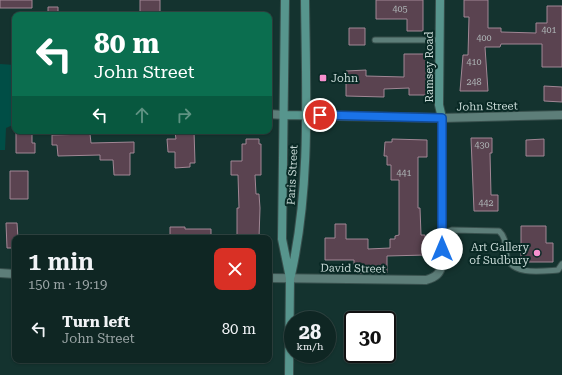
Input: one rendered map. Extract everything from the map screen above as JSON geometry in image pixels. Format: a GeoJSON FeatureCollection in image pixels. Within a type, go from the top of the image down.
{"type":"FeatureCollection","features":[{"type":"Feature","properties":{"kind":"main road","name":"Paris Street"},"geometry":{"type":"LineString","coordinates":[[285,0],[282,239],[290,278],[290,375]]}},
{"type":"Feature","properties":{"kind":"main road","name":"Paris Street"},"geometry":{"type":"LineString","coordinates":[[290,278],[298,245],[303,200],[306,116],[305,0]]}},
{"type":"Feature","properties":{"kind":"main road","name":"Ramsey Road"},"geometry":{"type":"LineString","coordinates":[[440,0],[439,105],[442,118]]}},
{"type":"Feature","properties":{"kind":"main road","name":"John Street"},"geometry":{"type":"LineString","coordinates":[[284,115],[442,118]]}},
{"type":"Feature","properties":{"kind":"street","name":"John Street"},"geometry":{"type":"LineString","coordinates":[[272,114],[284,115]]}},
{"type":"Feature","properties":{"kind":"street","name":"John Street"},"geometry":{"type":"LineString","coordinates":[[442,118],[562,115]]}},
{"type":"Feature","properties":{"kind":"street","name":"Ramsey Road"},"geometry":{"type":"LineString","coordinates":[[436,277],[440,272],[442,264],[442,118]]}},
{"type":"Feature","properties":{"kind":"street"},"geometry":{"type":"LineString","coordinates":[[0,273],[12,274]]}},
{"type":"Feature","properties":{"kind":"street","name":"David Street"},"geometry":{"type":"LineString","coordinates":[[272,278],[426,280],[436,277]]}},
{"type":"Feature","properties":{"kind":"lane"},"geometry":{"type":"LineString","coordinates":[[375,40],[440,40]]}},
{"type":"Feature","properties":{"kind":"lane"},"geometry":{"type":"LineString","coordinates":[[442,233],[452,230],[499,231],[504,237],[508,259],[512,266],[518,270],[558,270],[562,264]]}},
{"type":"Feature","properties":{"kind":"green space"},"geometry":{"type":"Polygon","coordinates":[[[0,64],[12,65],[12,125],[6,128],[5,150],[0,150],[0,64]]]}},
{"type":"Feature","properties":{"kind":"building"},"geometry":{"type":"Polygon","coordinates":[[[0,0],[32,0],[32,8],[0,8],[0,0]]]}},
{"type":"Feature","properties":{"kind":"building"},"geometry":{"type":"Polygon","coordinates":[[[140,0],[160,0],[160,12],[140,12],[140,0]]]}},
{"type":"Feature","properties":{"kind":"building"},"geometry":{"type":"Polygon","coordinates":[[[376,0],[423,0],[423,31],[407,31],[407,19],[376,19],[376,0]]]}},
{"type":"Feature","properties":{"kind":"building"},"geometry":{"type":"Polygon","coordinates":[[[464,0],[488,0],[488,28],[501,28],[501,32],[536,33],[536,23],[547,23],[547,6],[562,6],[562,67],[542,67],[542,44],[501,44],[500,47],[485,47],[488,91],[460,91],[463,55],[468,55],[469,17],[464,17],[464,0]]]}},
{"type":"Feature","properties":{"kind":"building"},"geometry":{"type":"Polygon","coordinates":[[[48,7],[58,7],[58,12],[48,12],[48,7]]]}},
{"type":"Feature","properties":{"kind":"building"},"geometry":{"type":"Polygon","coordinates":[[[349,28],[365,28],[365,45],[349,45],[349,28]]]}},
{"type":"Feature","properties":{"kind":"building"},"geometry":{"type":"Polygon","coordinates":[[[404,54],[426,54],[427,95],[409,95],[409,88],[384,89],[384,97],[346,96],[346,71],[366,70],[366,76],[404,77],[404,54]]]}},
{"type":"Feature","properties":{"kind":"building"},"geometry":{"type":"Polygon","coordinates":[[[544,86],[562,87],[562,102],[544,101],[544,86]]]}},
{"type":"Feature","properties":{"kind":"building"},"geometry":{"type":"Polygon","coordinates":[[[16,134],[32,134],[32,143],[35,143],[35,153],[16,153],[16,134]]]}},
{"type":"Feature","properties":{"kind":"building"},"geometry":{"type":"Polygon","coordinates":[[[90,134],[91,143],[134,142],[134,153],[130,153],[130,175],[114,175],[113,160],[100,160],[100,155],[58,156],[57,145],[52,145],[52,135],[90,134]]]}},
{"type":"Feature","properties":{"kind":"building"},"geometry":{"type":"Polygon","coordinates":[[[175,134],[194,134],[195,163],[190,163],[190,167],[175,168],[175,152],[168,152],[167,139],[176,139],[175,134]]]}},
{"type":"Feature","properties":{"kind":"building"},"geometry":{"type":"Polygon","coordinates":[[[471,138],[492,138],[492,153],[490,153],[491,195],[498,195],[498,211],[474,211],[471,138]]]}},
{"type":"Feature","properties":{"kind":"building"},"geometry":{"type":"Polygon","coordinates":[[[246,139],[259,139],[259,144],[261,144],[261,175],[255,175],[256,194],[259,194],[260,208],[259,235],[237,235],[237,208],[239,208],[238,175],[231,175],[231,161],[242,161],[242,144],[246,144],[246,139]]]}},
{"type":"Feature","properties":{"kind":"building"},"geometry":{"type":"Polygon","coordinates":[[[392,139],[427,140],[427,157],[418,157],[418,208],[420,208],[421,235],[425,235],[426,255],[387,256],[387,273],[360,273],[360,268],[354,268],[354,260],[325,260],[325,238],[335,238],[335,224],[346,224],[346,239],[368,239],[368,249],[390,248],[390,239],[395,239],[395,236],[399,235],[399,180],[391,180],[391,165],[387,165],[387,156],[384,156],[385,142],[392,142],[392,139]]]}},
{"type":"Feature","properties":{"kind":"building"},"geometry":{"type":"Polygon","coordinates":[[[544,139],[544,156],[526,156],[526,140],[544,139]]]}},
{"type":"Feature","properties":{"kind":"building"},"geometry":{"type":"Polygon","coordinates":[[[10,171],[28,171],[28,199],[10,199],[10,171]]]}},
{"type":"Feature","properties":{"kind":"building"},"geometry":{"type":"Polygon","coordinates":[[[6,223],[17,223],[18,235],[12,235],[12,248],[7,248],[6,223]]]}},
{"type":"Feature","properties":{"kind":"building","name":"Art Gallery of Sudbury"},"geometry":{"type":"Polygon","coordinates":[[[521,226],[546,226],[546,243],[553,243],[553,262],[521,262],[521,226]]]}},
{"type":"Feature","properties":{"kind":"building"},"geometry":{"type":"Polygon","coordinates":[[[170,227],[185,227],[185,229],[211,229],[211,235],[170,235],[170,227]]]}},
{"type":"Feature","properties":{"kind":"place","name":"John"},"geometry":{"type":"Point","coordinates":[323,78]}},
{"type":"Feature","properties":{"kind":"place","name":"Art Gallery of Sudbury"},"geometry":{"type":"Point","coordinates":[537,253]}},
{"type":"Feature","properties":{"kind":"route"},"geometry":{"type":"LineString","coordinates":[[320,115],[442,118],[442,249]]}}]}
